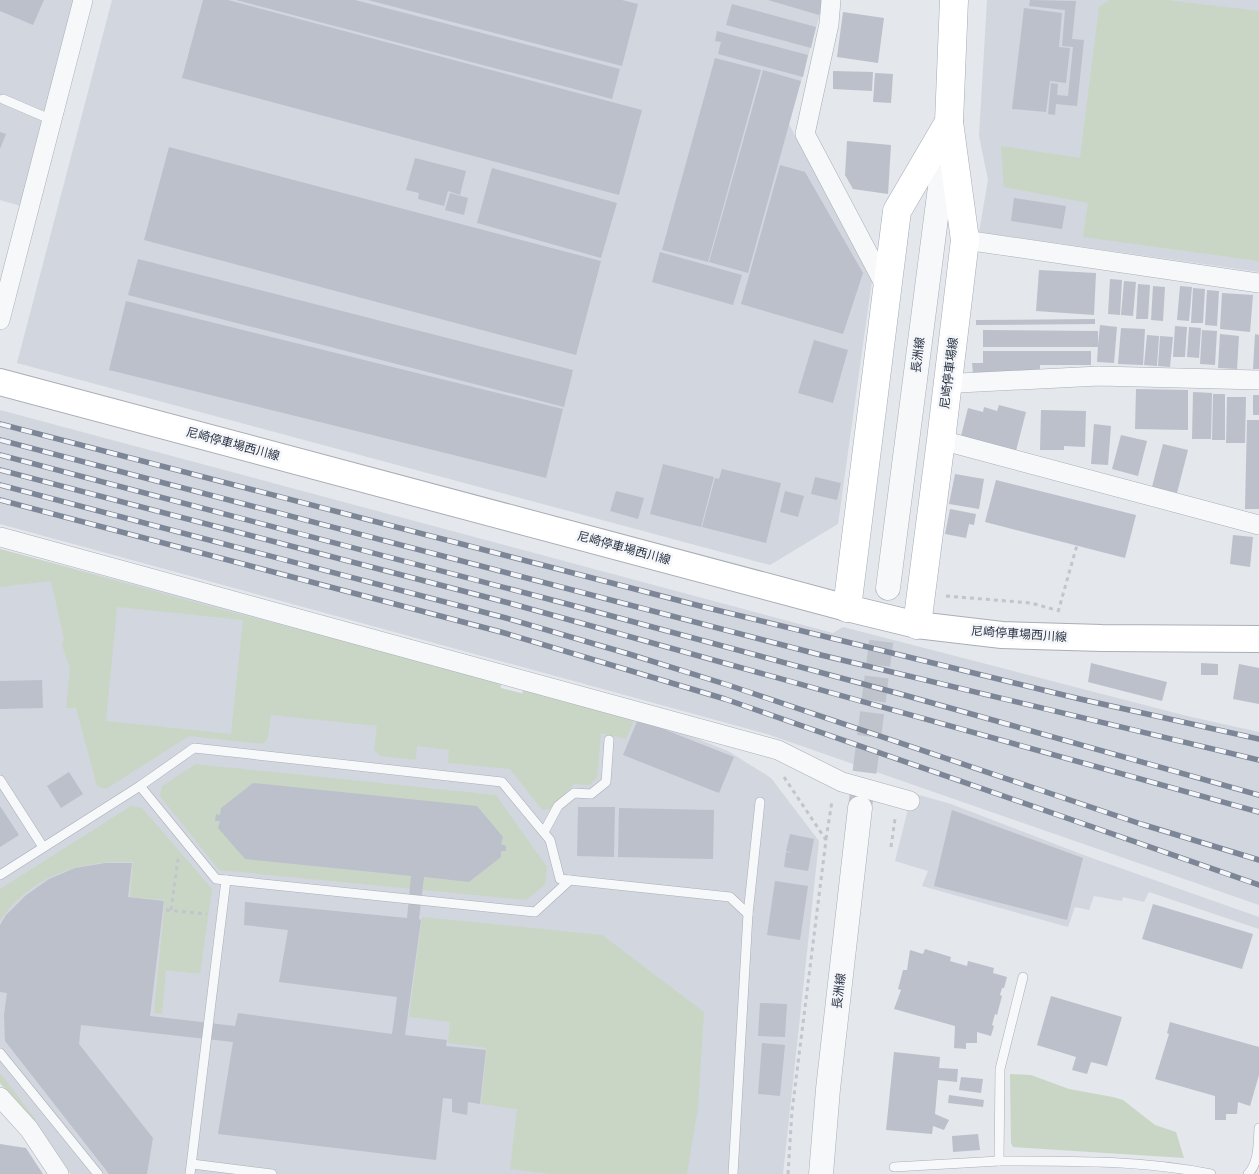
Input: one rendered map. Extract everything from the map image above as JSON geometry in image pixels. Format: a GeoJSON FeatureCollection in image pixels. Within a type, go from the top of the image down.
{"type":"FeatureCollection","features":[{"type":"Feature","properties":{"kind":"main road","name":"尼崎停車場線"},"geometry":{"type":"LineString","coordinates":[[918,625],[965,240],[949,122],[954,0]]}},
{"type":"Feature","properties":{"kind":"main road","name":"尼崎停車場線"},"geometry":{"type":"LineString","coordinates":[[847,608],[897,211],[949,122]]}},
{"type":"Feature","properties":{"kind":"main road","name":"尼崎停車場西川線"},"geometry":{"type":"LineString","coordinates":[[0,382],[847,608],[918,625],[1002,635],[1259,639]]}},
{"type":"Feature","properties":{"kind":"street"},"geometry":{"type":"LineString","coordinates":[[0,320],[84,0]]}},
{"type":"Feature","properties":{"kind":"street"},"geometry":{"type":"LineString","coordinates":[[830,0],[829,24],[805,134],[887,289]]}},
{"type":"Feature","properties":{"kind":"street","name":"長洲線"},"geometry":{"type":"LineString","coordinates":[[888,588],[949,122]]}},
{"type":"Feature","properties":{"kind":"street"},"geometry":{"type":"LineString","coordinates":[[965,240],[1259,283]]}},
{"type":"Feature","properties":{"kind":"street"},"geometry":{"type":"LineString","coordinates":[[948,381],[959,383],[1099,376],[1259,380]]}},
{"type":"Feature","properties":{"kind":"street"},"geometry":{"type":"LineString","coordinates":[[942,440],[1259,525]]}},
{"type":"Feature","properties":{"kind":"street"},"geometry":{"type":"LineString","coordinates":[[0,537],[778,750],[842,782],[903,807]]}},
{"type":"Feature","properties":{"kind":"street","name":"長洲線"},"geometry":{"type":"LineString","coordinates":[[821,1174],[828,1089],[860,808]]}},
{"type":"Feature","properties":{"kind":"street"},"geometry":{"type":"LineString","coordinates":[[0,1097],[29,1129],[59,1174]]}},
{"type":"Feature","properties":{"kind":"lane"},"geometry":{"type":"LineString","coordinates":[[3,99],[52,120]]}},
{"type":"Feature","properties":{"kind":"lane"},"geometry":{"type":"LineString","coordinates":[[544,832],[558,806],[574,793],[592,794],[606,782],[609,740]]}},
{"type":"Feature","properties":{"kind":"lane"},"geometry":{"type":"LineString","coordinates":[[0,875],[140,786],[194,748],[502,782],[550,840],[560,879],[730,897],[748,914]]}},
{"type":"Feature","properties":{"kind":"lane"},"geometry":{"type":"LineString","coordinates":[[0,780],[43,847]]}},
{"type":"Feature","properties":{"kind":"lane"},"geometry":{"type":"LineString","coordinates":[[140,786],[216,879],[535,912],[570,880]]}},
{"type":"Feature","properties":{"kind":"lane"},"geometry":{"type":"LineString","coordinates":[[733,1174],[748,914],[760,802]]}},
{"type":"Feature","properties":{"kind":"lane"},"geometry":{"type":"LineString","coordinates":[[190,1174],[226,880]]}},
{"type":"Feature","properties":{"kind":"lane"},"geometry":{"type":"LineString","coordinates":[[998,1161],[1000,1069],[1022,977]]}},
{"type":"Feature","properties":{"kind":"lane"},"geometry":{"type":"LineString","coordinates":[[0,1053],[98,1174]]}},
{"type":"Feature","properties":{"kind":"lane"},"geometry":{"type":"LineString","coordinates":[[1248,1174],[1252,1170],[1256,1159],[1259,1128]]}},
{"type":"Feature","properties":{"kind":"lane"},"geometry":{"type":"LineString","coordinates":[[894,1167],[998,1161],[1074,1161],[1152,1169],[1174,1167],[1211,1174]]}},
{"type":"Feature","properties":{"kind":"lane"},"geometry":{"type":"LineString","coordinates":[[192,1164],[272,1174]]}},
{"type":"Feature","properties":{"kind":"path"},"geometry":{"type":"LineString","coordinates":[[1058,617],[1058,610],[1077,545]]}},
{"type":"Feature","properties":{"kind":"path"},"geometry":{"type":"LineString","coordinates":[[945,596],[1031,603],[1058,610]]}},
{"type":"Feature","properties":{"kind":"path"},"geometry":{"type":"LineString","coordinates":[[781,773],[826,840]]}},
{"type":"Feature","properties":{"kind":"path"},"geometry":{"type":"LineString","coordinates":[[891,847],[903,807]]}},
{"type":"Feature","properties":{"kind":"path"},"geometry":{"type":"LineString","coordinates":[[788,1174],[792,1111],[829,815]]}},
{"type":"Feature","properties":{"kind":"path"},"geometry":{"type":"LineString","coordinates":[[171,910],[178,852]]}},
{"type":"Feature","properties":{"kind":"path"},"geometry":{"type":"LineString","coordinates":[[166,910],[210,915]]}},
{"type":"Feature","properties":{"kind":"shaded area"},"geometry":{"type":"Polygon","coordinates":[[[0,0],[76,0],[21,206],[0,200],[0,0]]]}},
{"type":"Feature","properties":{"kind":"shaded area"},"geometry":{"type":"Polygon","coordinates":[[[112,0],[824,0],[789,124],[872,280],[838,524],[770,565],[17,363],[112,0]]]}},
{"type":"Feature","properties":{"kind":"shaded area"},"geometry":{"type":"Polygon","coordinates":[[[987,0],[1259,0],[1259,272],[979,232],[988,180],[979,136],[987,0]]]}},
{"type":"Feature","properties":{"kind":"shaded area"},"geometry":{"type":"Polygon","coordinates":[[[0,410],[833,633],[843,627],[1187,716],[1259,732],[1259,905],[767,734],[0,524],[0,410]]]}},
{"type":"Feature","properties":{"kind":"shaded area"},"geometry":{"type":"Polygon","coordinates":[[[0,549],[502,681],[501,688],[522,693],[524,685],[637,715],[728,751],[771,778],[819,841],[783,1174],[71,1174],[36,1122],[0,1083],[0,549]]]}},
{"type":"Feature","properties":{"kind":"shaded area"},"geometry":{"type":"Polygon","coordinates":[[[912,793],[951,804],[1089,857],[1259,917],[1259,929],[1149,892],[1144,902],[1123,897],[1122,901],[1094,896],[1089,910],[1075,907],[1068,927],[922,886],[928,871],[895,861],[912,793]]]}},
{"type":"Feature","properties":{"kind":"green space"},"geometry":{"type":"Polygon","coordinates":[[[1110,0],[1167,0],[1259,11],[1259,261],[1083,237],[1088,203],[1004,187],[1001,146],[1080,158],[1099,7],[1110,0]]]}},
{"type":"Feature","properties":{"kind":"green space"},"geometry":{"type":"Polygon","coordinates":[[[0,549],[223,610],[501,682],[500,688],[523,694],[525,686],[636,716],[626,739],[601,733],[597,778],[589,785],[574,784],[550,809],[542,810],[510,769],[448,763],[449,750],[417,746],[416,760],[380,756],[374,750],[377,726],[271,715],[268,738],[263,744],[189,736],[106,789],[97,786],[76,708],[66,708],[70,668],[62,645],[64,639],[51,581],[0,587],[0,549]],[[117,607],[106,721],[231,734],[243,620],[117,607]]]}},
{"type":"Feature","properties":{"kind":"green space"},"geometry":{"type":"Polygon","coordinates":[[[196,764],[496,795],[547,867],[545,885],[526,900],[219,870],[160,796],[162,786],[196,764]],[[253,783],[222,807],[220,815],[216,814],[220,821],[219,828],[245,859],[469,882],[500,857],[501,851],[506,851],[506,846],[501,844],[503,837],[253,783]]]}},
{"type":"Feature","properties":{"kind":"green space"},"geometry":{"type":"Polygon","coordinates":[[[131,806],[142,808],[212,889],[200,974],[166,970],[162,1014],[154,1013],[165,900],[130,897],[133,862],[94,864],[76,867],[58,874],[26,892],[12,905],[0,921],[0,889],[131,806]]]}},
{"type":"Feature","properties":{"kind":"green space"},"geometry":{"type":"Polygon","coordinates":[[[422,917],[602,935],[704,1012],[698,1107],[687,1174],[551,1174],[510,1169],[517,1109],[481,1104],[487,1048],[448,1043],[450,1022],[409,1017],[422,917]]]}},
{"type":"Feature","properties":{"kind":"green space"},"geometry":{"type":"Polygon","coordinates":[[[0,1073],[36,1120],[35,1121],[0,1083],[0,1073]]]}},
{"type":"Feature","properties":{"kind":"green space"},"geometry":{"type":"Polygon","coordinates":[[[1010,1074],[1031,1075],[1069,1089],[1123,1100],[1155,1125],[1176,1132],[1184,1158],[1013,1147],[1011,1143],[1010,1074]]]}},
{"type":"Feature","properties":{"kind":"building"},"geometry":{"type":"Polygon","coordinates":[[[0,0],[44,0],[33,25],[0,11],[0,0]]]}},
{"type":"Feature","properties":{"kind":"building"},"geometry":{"type":"Polygon","coordinates":[[[203,0],[228,0],[642,110],[619,195],[182,78],[203,0]]]}},
{"type":"Feature","properties":{"kind":"building"},"geometry":{"type":"Polygon","coordinates":[[[236,0],[355,0],[620,69],[612,99],[236,0]]]}},
{"type":"Feature","properties":{"kind":"building"},"geometry":{"type":"Polygon","coordinates":[[[368,0],[622,0],[638,4],[622,66],[368,0]]]}},
{"type":"Feature","properties":{"kind":"building"},"geometry":{"type":"Polygon","coordinates":[[[768,0],[824,0],[819,15],[768,0]]]}},
{"type":"Feature","properties":{"kind":"building"},"geometry":{"type":"Polygon","coordinates":[[[1030,0],[1076,1],[1072,39],[1084,40],[1077,106],[1056,104],[1055,115],[1048,114],[1051,83],[1058,84],[1057,95],[1068,96],[1073,47],[1062,46],[1065,10],[1029,6],[1030,0]]]}},
{"type":"Feature","properties":{"kind":"building"},"geometry":{"type":"Polygon","coordinates":[[[732,4],[816,27],[811,48],[726,25],[732,4]]]}},
{"type":"Feature","properties":{"kind":"building"},"geometry":{"type":"Polygon","coordinates":[[[1024,8],[1062,13],[1059,47],[1070,48],[1066,83],[1050,81],[1046,112],[1012,109],[1024,8]]]}},
{"type":"Feature","properties":{"kind":"building"},"geometry":{"type":"Polygon","coordinates":[[[843,12],[884,18],[878,63],[837,57],[843,12]]]}},
{"type":"Feature","properties":{"kind":"building"},"geometry":{"type":"Polygon","coordinates":[[[717,31],[808,55],[803,77],[718,54],[721,42],[715,41],[717,31]]]}},
{"type":"Feature","properties":{"kind":"building"},"geometry":{"type":"Polygon","coordinates":[[[715,58],[761,70],[708,262],[662,250],[715,58]]]}},
{"type":"Feature","properties":{"kind":"building"},"geometry":{"type":"Polygon","coordinates":[[[763,70],[801,81],[748,273],[709,262],[763,70]]]}},
{"type":"Feature","properties":{"kind":"building"},"geometry":{"type":"Polygon","coordinates":[[[833,71],[873,72],[872,91],[833,89],[833,71]]]}},
{"type":"Feature","properties":{"kind":"building"},"geometry":{"type":"Polygon","coordinates":[[[875,73],[893,74],[891,103],[873,102],[875,73]]]}},
{"type":"Feature","properties":{"kind":"building"},"geometry":{"type":"Polygon","coordinates":[[[0,132],[6,134],[0,149],[0,132]]]}},
{"type":"Feature","properties":{"kind":"building"},"geometry":{"type":"Polygon","coordinates":[[[847,141],[891,145],[888,194],[853,189],[845,175],[847,141]]]}},
{"type":"Feature","properties":{"kind":"building"},"geometry":{"type":"Polygon","coordinates":[[[169,147],[601,261],[576,355],[144,240],[169,147]]]}},
{"type":"Feature","properties":{"kind":"building"},"geometry":{"type":"Polygon","coordinates":[[[415,158],[466,171],[460,195],[448,191],[444,206],[418,199],[419,193],[406,190],[415,158]]]}},
{"type":"Feature","properties":{"kind":"building"},"geometry":{"type":"Polygon","coordinates":[[[780,165],[805,172],[863,273],[843,334],[741,304],[780,165]]]}},
{"type":"Feature","properties":{"kind":"building"},"geometry":{"type":"Polygon","coordinates":[[[492,168],[617,203],[601,258],[477,223],[492,168]]]}},
{"type":"Feature","properties":{"kind":"building"},"geometry":{"type":"Polygon","coordinates":[[[450,193],[468,198],[464,215],[445,210],[450,193]]]}},
{"type":"Feature","properties":{"kind":"building"},"geometry":{"type":"Polygon","coordinates":[[[1014,198],[1066,206],[1062,229],[1011,221],[1014,198]]]}},
{"type":"Feature","properties":{"kind":"building"},"geometry":{"type":"Polygon","coordinates":[[[660,252],[742,275],[733,305],[652,282],[660,252]]]}},
{"type":"Feature","properties":{"kind":"building"},"geometry":{"type":"Polygon","coordinates":[[[138,259],[573,370],[564,407],[128,295],[138,259]]]}},
{"type":"Feature","properties":{"kind":"building"},"geometry":{"type":"Polygon","coordinates":[[[1039,270],[1096,273],[1094,315],[1036,311],[1039,270]]]}},
{"type":"Feature","properties":{"kind":"building"},"geometry":{"type":"Polygon","coordinates":[[[1110,279],[1122,280],[1120,315],[1108,314],[1110,279]]]}},
{"type":"Feature","properties":{"kind":"building"},"geometry":{"type":"Polygon","coordinates":[[[1124,281],[1136,282],[1133,316],[1121,315],[1124,281]]]}},
{"type":"Feature","properties":{"kind":"building"},"geometry":{"type":"Polygon","coordinates":[[[1138,284],[1150,285],[1148,319],[1136,319],[1138,284]]]}},
{"type":"Feature","properties":{"kind":"building"},"geometry":{"type":"Polygon","coordinates":[[[1153,286],[1165,287],[1163,321],[1151,320],[1153,286]]]}},
{"type":"Feature","properties":{"kind":"building"},"geometry":{"type":"Polygon","coordinates":[[[1180,286],[1192,287],[1189,321],[1177,320],[1180,286]]]}},
{"type":"Feature","properties":{"kind":"building"},"geometry":{"type":"Polygon","coordinates":[[[1193,288],[1205,289],[1203,323],[1191,323],[1193,288]]]}},
{"type":"Feature","properties":{"kind":"building"},"geometry":{"type":"Polygon","coordinates":[[[1207,290],[1219,291],[1217,326],[1205,325],[1207,290]]]}},
{"type":"Feature","properties":{"kind":"building"},"geometry":{"type":"Polygon","coordinates":[[[1222,293],[1253,295],[1250,332],[1220,329],[1222,293]]]}},
{"type":"Feature","properties":{"kind":"building"},"geometry":{"type":"Polygon","coordinates":[[[126,301],[563,409],[546,478],[109,370],[126,301]]]}},
{"type":"Feature","properties":{"kind":"building"},"geometry":{"type":"Polygon","coordinates":[[[1095,319],[1095,324],[976,325],[976,320],[1095,319]]]}},
{"type":"Feature","properties":{"kind":"building"},"geometry":{"type":"Polygon","coordinates":[[[1100,325],[1117,327],[1114,363],[1097,362],[1098,347],[983,347],[983,330],[1098,331],[1098,345],[1100,325]]]}},
{"type":"Feature","properties":{"kind":"building"},"geometry":{"type":"Polygon","coordinates":[[[1175,326],[1187,327],[1185,357],[1173,357],[1175,326]]]}},
{"type":"Feature","properties":{"kind":"building"},"geometry":{"type":"Polygon","coordinates":[[[1189,327],[1201,328],[1199,358],[1187,357],[1189,327]]]}},
{"type":"Feature","properties":{"kind":"building"},"geometry":{"type":"Polygon","coordinates":[[[1121,328],[1145,329],[1143,365],[1118,364],[1121,328]]]}},
{"type":"Feature","properties":{"kind":"building"},"geometry":{"type":"Polygon","coordinates":[[[1202,330],[1217,331],[1215,365],[1200,364],[1202,330]]]}},
{"type":"Feature","properties":{"kind":"building"},"geometry":{"type":"Polygon","coordinates":[[[1220,334],[1239,336],[1237,369],[1218,368],[1220,334]]]}},
{"type":"Feature","properties":{"kind":"building"},"geometry":{"type":"Polygon","coordinates":[[[1255,334],[1259,335],[1259,369],[1253,369],[1255,334]]]}},
{"type":"Feature","properties":{"kind":"building"},"geometry":{"type":"Polygon","coordinates":[[[1147,335],[1159,336],[1157,366],[1144,365],[1147,335]]]}},
{"type":"Feature","properties":{"kind":"building"},"geometry":{"type":"Polygon","coordinates":[[[1160,336],[1173,337],[1170,367],[1158,366],[1160,336]]]}},
{"type":"Feature","properties":{"kind":"building"},"geometry":{"type":"Polygon","coordinates":[[[814,340],[848,350],[833,403],[798,393],[814,340]]]}},
{"type":"Feature","properties":{"kind":"building"},"geometry":{"type":"Polygon","coordinates":[[[983,351],[1091,351],[1091,365],[1040,365],[1040,371],[973,374],[972,363],[983,363],[983,351]]]}},
{"type":"Feature","properties":{"kind":"building"},"geometry":{"type":"Polygon","coordinates":[[[1136,389],[1188,390],[1188,430],[1135,429],[1136,389]]]}},
{"type":"Feature","properties":{"kind":"building"},"geometry":{"type":"Polygon","coordinates":[[[1193,392],[1212,393],[1211,439],[1192,439],[1193,392]]]}},
{"type":"Feature","properties":{"kind":"building"},"geometry":{"type":"Polygon","coordinates":[[[1213,394],[1225,394],[1225,440],[1212,440],[1213,394]]]}},
{"type":"Feature","properties":{"kind":"building"},"geometry":{"type":"Polygon","coordinates":[[[1253,395],[1259,395],[1259,415],[1253,415],[1253,395]]]}},
{"type":"Feature","properties":{"kind":"building"},"geometry":{"type":"Polygon","coordinates":[[[1227,397],[1246,397],[1245,443],[1226,443],[1227,397]]]}},
{"type":"Feature","properties":{"kind":"building"},"geometry":{"type":"Polygon","coordinates":[[[999,405],[1026,412],[1016,451],[961,436],[968,408],[983,412],[984,407],[997,411],[999,405]]]}},
{"type":"Feature","properties":{"kind":"building"},"geometry":{"type":"Polygon","coordinates":[[[1041,410],[1086,411],[1085,447],[1064,446],[1064,450],[1040,450],[1041,410]]]}},
{"type":"Feature","properties":{"kind":"building"},"geometry":{"type":"Polygon","coordinates":[[[1247,420],[1259,420],[1259,509],[1245,509],[1247,420]]]}},
{"type":"Feature","properties":{"kind":"building"},"geometry":{"type":"Polygon","coordinates":[[[1094,424],[1111,426],[1108,465],[1091,464],[1094,424]]]}},
{"type":"Feature","properties":{"kind":"building"},"geometry":{"type":"Polygon","coordinates":[[[1121,435],[1147,441],[1138,476],[1112,469],[1121,435]]]}},
{"type":"Feature","properties":{"kind":"building"},"geometry":{"type":"Polygon","coordinates":[[[1163,444],[1188,450],[1177,493],[1152,487],[1163,444]]]}},
{"type":"Feature","properties":{"kind":"building"},"geometry":{"type":"Polygon","coordinates":[[[663,464],[714,477],[701,527],[650,514],[663,464]]]}},
{"type":"Feature","properties":{"kind":"building"},"geometry":{"type":"Polygon","coordinates":[[[722,469],[781,483],[766,543],[702,527],[715,478],[719,479],[722,469]]]}},
{"type":"Feature","properties":{"kind":"building"},"geometry":{"type":"Polygon","coordinates":[[[955,474],[984,479],[979,509],[949,504],[955,474]]]}},
{"type":"Feature","properties":{"kind":"building"},"geometry":{"type":"Polygon","coordinates":[[[815,477],[841,483],[837,500],[811,494],[815,477]]]}},
{"type":"Feature","properties":{"kind":"building"},"geometry":{"type":"Polygon","coordinates":[[[996,480],[1136,515],[1125,558],[985,522],[996,480]]]}},
{"type":"Feature","properties":{"kind":"building"},"geometry":{"type":"Polygon","coordinates":[[[616,491],[644,498],[638,519],[610,511],[616,491]]]}},
{"type":"Feature","properties":{"kind":"building"},"geometry":{"type":"Polygon","coordinates":[[[785,491],[804,496],[798,517],[780,512],[785,491]]]}},
{"type":"Feature","properties":{"kind":"building"},"geometry":{"type":"Polygon","coordinates":[[[950,509],[976,514],[974,525],[969,524],[966,538],[945,534],[950,509]]]}},
{"type":"Feature","properties":{"kind":"building"},"geometry":{"type":"Polygon","coordinates":[[[1233,535],[1253,537],[1250,567],[1230,564],[1233,535]]]}},
{"type":"Feature","properties":{"kind":"building"},"geometry":{"type":"Polygon","coordinates":[[[1091,663],[1167,682],[1162,701],[1088,682],[1091,663]]]}},
{"type":"Feature","properties":{"kind":"building"},"geometry":{"type":"Polygon","coordinates":[[[1201,663],[1218,664],[1218,675],[1201,675],[1201,663]]]}},
{"type":"Feature","properties":{"kind":"building"},"geometry":{"type":"Polygon","coordinates":[[[1239,664],[1259,668],[1259,704],[1233,699],[1239,664]]]}},
{"type":"Feature","properties":{"kind":"building"},"geometry":{"type":"Polygon","coordinates":[[[42,680],[43,708],[0,709],[0,681],[42,680]]]}},
{"type":"Feature","properties":{"kind":"building"},"geometry":{"type":"Polygon","coordinates":[[[638,719],[734,757],[719,793],[623,755],[638,719]]]}},
{"type":"Feature","properties":{"kind":"building"},"geometry":{"type":"Polygon","coordinates":[[[69,772],[83,794],[61,808],[47,786],[69,772]]]}},
{"type":"Feature","properties":{"kind":"building"},"geometry":{"type":"Polygon","coordinates":[[[253,783],[477,806],[503,837],[501,844],[506,846],[506,851],[501,851],[501,857],[469,882],[424,877],[419,919],[421,920],[405,1035],[447,1040],[446,1046],[486,1050],[480,1104],[468,1102],[467,1115],[452,1112],[452,1099],[443,1098],[436,1160],[218,1134],[233,1042],[81,1025],[79,1044],[153,1138],[147,1174],[109,1174],[5,1041],[4,1015],[7,993],[0,992],[0,925],[6,915],[25,896],[49,879],[75,868],[105,863],[132,863],[128,897],[164,901],[150,1016],[235,1026],[238,1013],[392,1034],[397,997],[279,982],[288,930],[244,925],[245,902],[407,918],[411,876],[245,859],[218,828],[220,821],[215,821],[216,814],[220,815],[221,808],[253,783]]]}},
{"type":"Feature","properties":{"kind":"building"},"geometry":{"type":"Polygon","coordinates":[[[0,806],[19,835],[0,847],[0,806]]]}},
{"type":"Feature","properties":{"kind":"building"},"geometry":{"type":"Polygon","coordinates":[[[578,807],[615,807],[614,857],[577,856],[578,807]]]}},
{"type":"Feature","properties":{"kind":"building"},"geometry":{"type":"Polygon","coordinates":[[[619,808],[714,810],[713,859],[618,857],[619,808]]]}},
{"type":"Feature","properties":{"kind":"building"},"geometry":{"type":"Polygon","coordinates":[[[952,810],[1083,858],[1067,920],[934,886],[952,810]]]}},
{"type":"Feature","properties":{"kind":"building"},"geometry":{"type":"Polygon","coordinates":[[[790,834],[814,839],[808,871],[784,867],[786,852],[793,853],[786,851],[790,834]]]}},
{"type":"Feature","properties":{"kind":"building"},"geometry":{"type":"Polygon","coordinates":[[[775,881],[808,886],[800,940],[767,935],[775,881]]]}},
{"type":"Feature","properties":{"kind":"building"},"geometry":{"type":"Polygon","coordinates":[[[1153,904],[1253,934],[1242,969],[1142,939],[1153,904]]]}},
{"type":"Feature","properties":{"kind":"building"},"geometry":{"type":"Polygon","coordinates":[[[925,949],[951,957],[950,961],[967,966],[968,961],[994,968],[993,973],[1007,977],[1000,995],[1002,996],[997,1015],[995,1014],[991,1036],[977,1032],[977,1043],[966,1043],[966,1049],[954,1048],[955,1026],[894,1009],[901,990],[898,989],[903,970],[907,970],[910,950],[923,954],[925,949]]]}},
{"type":"Feature","properties":{"kind":"building"},"geometry":{"type":"Polygon","coordinates":[[[1051,996],[1122,1017],[1107,1066],[1091,1062],[1087,1074],[1072,1070],[1076,1057],[1037,1045],[1051,996]]]}},
{"type":"Feature","properties":{"kind":"building"},"geometry":{"type":"Polygon","coordinates":[[[760,1003],[787,1004],[785,1037],[758,1036],[760,1003]]]}},
{"type":"Feature","properties":{"kind":"building"},"geometry":{"type":"Polygon","coordinates":[[[1170,1022],[1259,1047],[1259,1075],[1250,1106],[1238,1102],[1237,1114],[1226,1114],[1226,1120],[1215,1120],[1215,1096],[1155,1079],[1169,1034],[1167,1033],[1170,1022]]]}},
{"type":"Feature","properties":{"kind":"building"},"geometry":{"type":"Polygon","coordinates":[[[762,1043],[785,1045],[780,1096],[758,1094],[762,1043]]]}},
{"type":"Feature","properties":{"kind":"building"},"geometry":{"type":"Polygon","coordinates":[[[894,1052],[940,1057],[939,1068],[958,1069],[957,1082],[938,1080],[935,1114],[949,1120],[944,1130],[933,1126],[932,1134],[886,1130],[894,1052]]]}},
{"type":"Feature","properties":{"kind":"building"},"geometry":{"type":"Polygon","coordinates":[[[961,1077],[983,1079],[981,1093],[959,1090],[961,1077]]]}},
{"type":"Feature","properties":{"kind":"building"},"geometry":{"type":"Polygon","coordinates":[[[949,1095],[984,1100],[983,1107],[948,1103],[949,1095]]]}},
{"type":"Feature","properties":{"kind":"building"},"geometry":{"type":"Polygon","coordinates":[[[978,1134],[980,1150],[953,1152],[952,1136],[978,1134]]]}},
{"type":"Feature","properties":{"kind":"building"},"geometry":{"type":"Polygon","coordinates":[[[0,1144],[26,1148],[43,1174],[0,1174],[0,1144]]]}},
{"type":"Feature","properties":{"kind":"tunnel"},"geometry":{"type":"LineString","coordinates":[[860,808],[888,588]]}},
{"type":"Feature","properties":{"kind":"railway"},"geometry":{"type":"LineString","coordinates":[[0,424],[704,607],[1080,699],[1259,739]]}},
{"type":"Feature","properties":{"kind":"railway"},"geometry":{"type":"LineString","coordinates":[[0,440],[821,655],[1259,760]]}},
{"type":"Feature","properties":{"kind":"railway"},"geometry":{"type":"LineString","coordinates":[[0,455],[571,605],[904,695],[1259,795]]}},
{"type":"Feature","properties":{"kind":"railway"},"geometry":{"type":"LineString","coordinates":[[0,470],[509,603],[1259,812]]}},
{"type":"Feature","properties":{"kind":"railway"},"geometry":{"type":"LineString","coordinates":[[0,485],[506,618],[629,654],[728,685],[1141,824],[1259,860]]}},
{"type":"Feature","properties":{"kind":"railway"},"geometry":{"type":"LineString","coordinates":[[0,500],[501,632],[725,699],[1259,885]]}}]}
